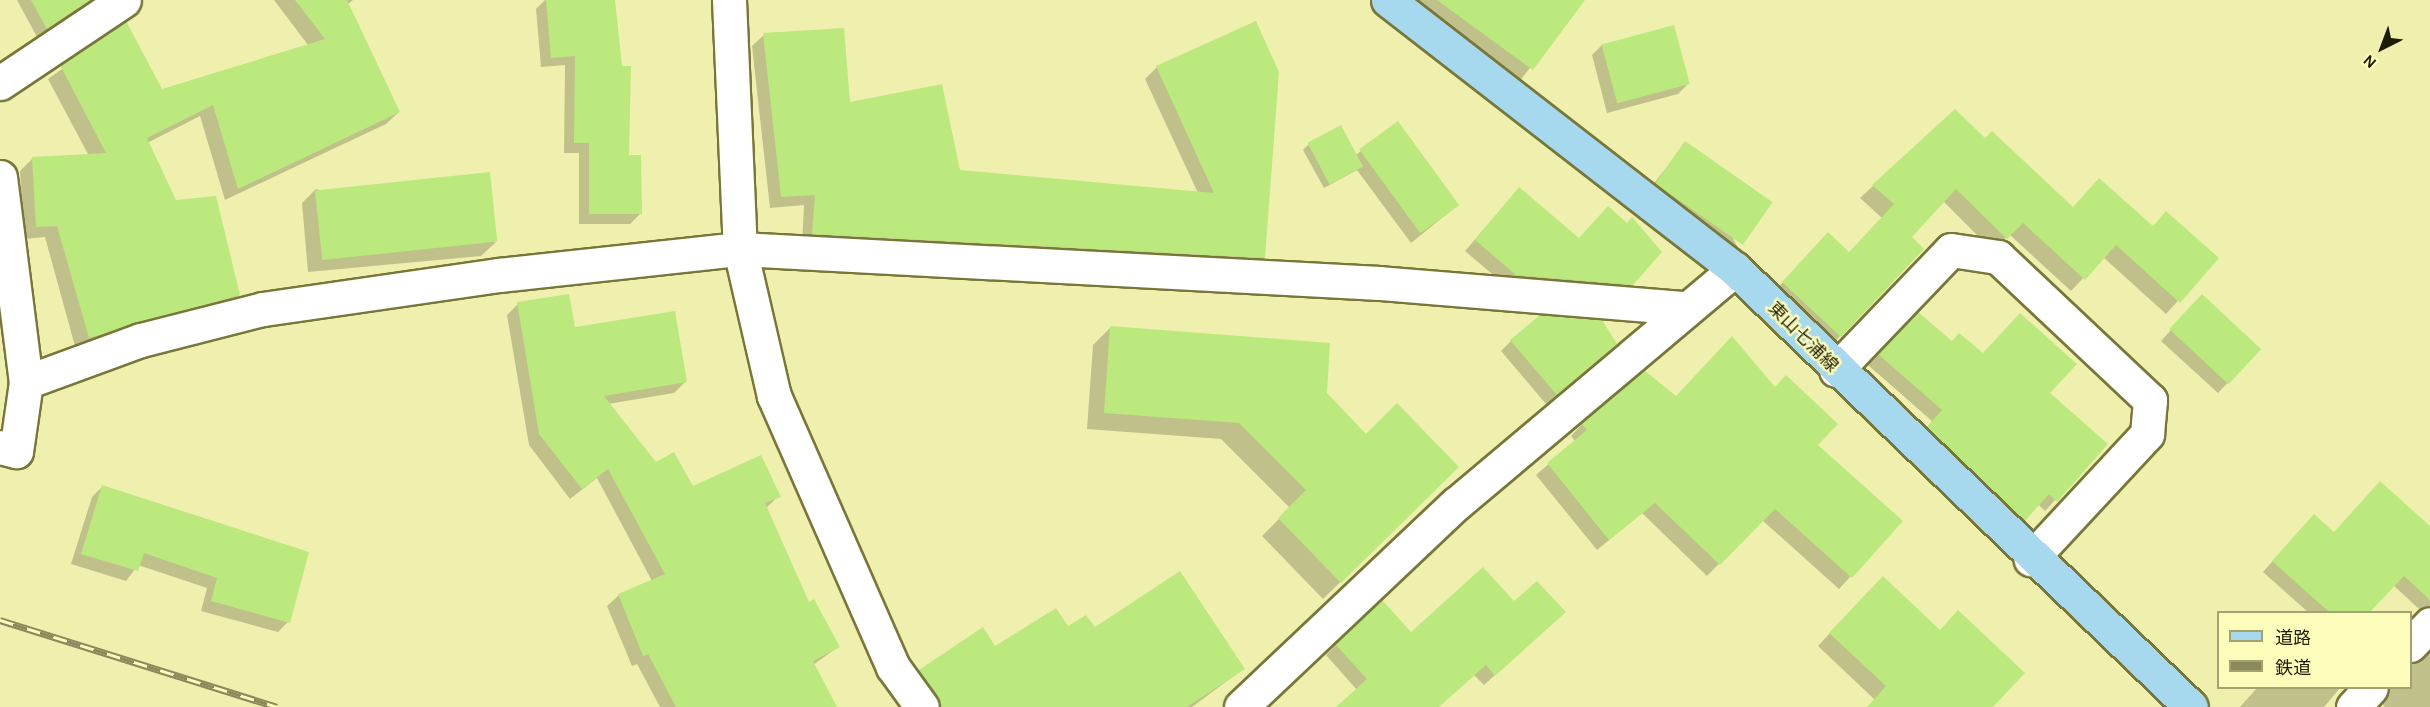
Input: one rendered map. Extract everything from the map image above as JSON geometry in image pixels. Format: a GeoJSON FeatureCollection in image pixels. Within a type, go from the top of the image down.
{"type":"FeatureCollection","features":[{"type":"Feature","properties":{"kind":"main road","name":"東山七浦線"},"geometry":{"type":"LineString","coordinates":[[1388,0],[1735,269],[2031,559],[2190,707]]}},
{"type":"Feature","properties":{"kind":"street"},"geometry":{"type":"LineString","coordinates":[[0,82],[124,0]]}},
{"type":"Feature","properties":{"kind":"street"},"geometry":{"type":"LineString","coordinates":[[729,0],[740,249],[774,396],[893,667],[922,707]]}},
{"type":"Feature","properties":{"kind":"street"},"geometry":{"type":"LineString","coordinates":[[0,177],[26,382],[8,449]]}},
{"type":"Feature","properties":{"kind":"street"},"geometry":{"type":"LineString","coordinates":[[26,382],[141,340],[263,309],[499,274],[740,249],[1367,283],[1684,308]]}},
{"type":"Feature","properties":{"kind":"street"},"geometry":{"type":"LineString","coordinates":[[1836,370],[1951,250],[1998,257],[2150,400],[2147,434],[2031,559]]}},
{"type":"Feature","properties":{"kind":"street"},"geometry":{"type":"LineString","coordinates":[[1241,707],[1456,504],[1684,308],[1735,269]]}},
{"type":"Feature","properties":{"kind":"street"},"geometry":{"type":"LineString","coordinates":[[2412,643],[2430,624]]}},
{"type":"Feature","properties":{"kind":"street"},"geometry":{"type":"LineString","coordinates":[[2353,707],[2369,689]]}},
{"type":"Feature","properties":{"kind":"building"},"geometry":{"type":"Polygon","coordinates":[[[31,0],[90,0],[47,29],[31,0]]]}},
{"type":"Feature","properties":{"kind":"building"},"geometry":{"type":"Polygon","coordinates":[[[295,0],[347,0],[400,112],[238,189],[213,105],[147,138],[176,200],[216,196],[240,295],[89,338],[57,226],[36,227],[32,157],[106,153],[60,65],[126,21],[162,89],[325,39],[295,0]]]}},
{"type":"Feature","properties":{"kind":"building"},"geometry":{"type":"Polygon","coordinates":[[[546,0],[615,0],[622,66],[631,66],[629,155],[641,155],[642,214],[589,214],[589,143],[574,143],[575,56],[551,58],[546,0]]]}},
{"type":"Feature","properties":{"kind":"building"},"geometry":{"type":"Polygon","coordinates":[[[1437,0],[1585,0],[1533,70],[1437,0]]]}},
{"type":"Feature","properties":{"kind":"building"},"geometry":{"type":"Polygon","coordinates":[[[1256,21],[1279,72],[1265,258],[812,234],[815,195],[781,197],[763,33],[844,28],[850,102],[942,84],[960,170],[1214,193],[1156,66],[1256,21]]]}},
{"type":"Feature","properties":{"kind":"building"},"geometry":{"type":"Polygon","coordinates":[[[1674,25],[1690,84],[1617,103],[1602,44],[1674,25]]]}},
{"type":"Feature","properties":{"kind":"building"},"geometry":{"type":"Polygon","coordinates":[[[1955,109],[1985,138],[1992,131],[2073,207],[2099,178],[2153,226],[2166,211],[2219,258],[2180,303],[2116,245],[2085,280],[2023,223],[2007,239],[1956,189],[1912,237],[1924,249],[1841,337],[1782,282],[1828,232],[1849,252],[1894,204],[1872,185],[1955,109]]]}},
{"type":"Feature","properties":{"kind":"building"},"geometry":{"type":"Polygon","coordinates":[[[1398,121],[1459,205],[1420,233],[1359,149],[1398,121]]]}},
{"type":"Feature","properties":{"kind":"building"},"geometry":{"type":"Polygon","coordinates":[[[1341,125],[1363,166],[1330,184],[1307,143],[1341,125]]]}},
{"type":"Feature","properties":{"kind":"building"},"geometry":{"type":"Polygon","coordinates":[[[1685,141],[1773,202],[1743,245],[1655,184],[1685,141]]]}},
{"type":"Feature","properties":{"kind":"building"},"geometry":{"type":"Polygon","coordinates":[[[490,172],[497,242],[322,260],[315,190],[490,172]]]}},
{"type":"Feature","properties":{"kind":"building"},"geometry":{"type":"Polygon","coordinates":[[[1519,187],[1579,238],[1608,206],[1627,223],[1632,217],[1662,252],[1633,285],[1516,275],[1475,240],[1519,187]]]}},
{"type":"Feature","properties":{"kind":"building"},"geometry":{"type":"Polygon","coordinates":[[[569,294],[575,327],[675,311],[687,382],[604,396],[656,462],[674,452],[693,486],[761,455],[781,497],[765,503],[809,602],[814,599],[840,647],[813,661],[837,707],[676,707],[648,654],[643,656],[618,594],[665,574],[608,469],[582,489],[539,434],[517,302],[569,294]]]}},
{"type":"Feature","properties":{"kind":"building"},"geometry":{"type":"Polygon","coordinates":[[[2202,294],[2261,349],[2229,384],[2169,329],[2202,294]]]}},
{"type":"Feature","properties":{"kind":"building"},"geometry":{"type":"Polygon","coordinates":[[[1918,312],[1952,341],[1959,333],[1983,353],[2020,313],[2077,364],[2050,393],[2108,444],[2057,502],[2049,494],[2025,521],[1927,427],[1942,410],[1878,354],[1918,312]]]}},
{"type":"Feature","properties":{"kind":"building"},"geometry":{"type":"Polygon","coordinates":[[[1540,315],[1602,320],[1617,344],[1557,395],[1510,340],[1540,315]]]}},
{"type":"Feature","properties":{"kind":"building"},"geometry":{"type":"Polygon","coordinates":[[[1110,326],[1330,343],[1327,393],[1366,434],[1397,403],[1459,467],[1341,583],[1278,518],[1306,490],[1239,423],[1104,413],[1110,326]]]}},
{"type":"Feature","properties":{"kind":"building"},"geometry":{"type":"Polygon","coordinates":[[[1732,336],[1775,387],[1786,375],[1838,424],[1818,445],[1903,521],[1852,578],[1775,509],[1720,565],[1655,503],[1609,540],[1547,463],[1587,430],[1581,423],[1644,370],[1676,396],[1732,336]]]}},
{"type":"Feature","properties":{"kind":"building"},"geometry":{"type":"Polygon","coordinates":[[[2380,481],[2430,526],[2430,600],[2404,576],[2371,611],[2328,611],[2272,561],[2314,514],[2334,532],[2380,481]]]}},
{"type":"Feature","properties":{"kind":"building"},"geometry":{"type":"Polygon","coordinates":[[[102,485],[309,552],[290,623],[211,601],[217,578],[144,553],[138,571],[81,554],[102,485]]]}},
{"type":"Feature","properties":{"kind":"building"},"geometry":{"type":"Polygon","coordinates":[[[1483,567],[1514,601],[1537,581],[1566,612],[1495,676],[1486,665],[1439,707],[1336,707],[1367,679],[1335,644],[1382,600],[1411,632],[1483,567]]]}},
{"type":"Feature","properties":{"kind":"building"},"geometry":{"type":"Polygon","coordinates":[[[1180,571],[1245,669],[1187,707],[940,707],[919,670],[983,627],[995,646],[1056,608],[1068,626],[1086,615],[1095,627],[1180,571]]]}},
{"type":"Feature","properties":{"kind":"building"},"geometry":{"type":"Polygon","coordinates":[[[1883,576],[1940,630],[1958,610],[2025,673],[1993,707],[1867,707],[1886,686],[1829,633],[1883,576]]]}},
{"type":"Feature","properties":{"kind":"railway"},"geometry":{"type":"LineString","coordinates":[[0,620],[277,707]]}}]}
